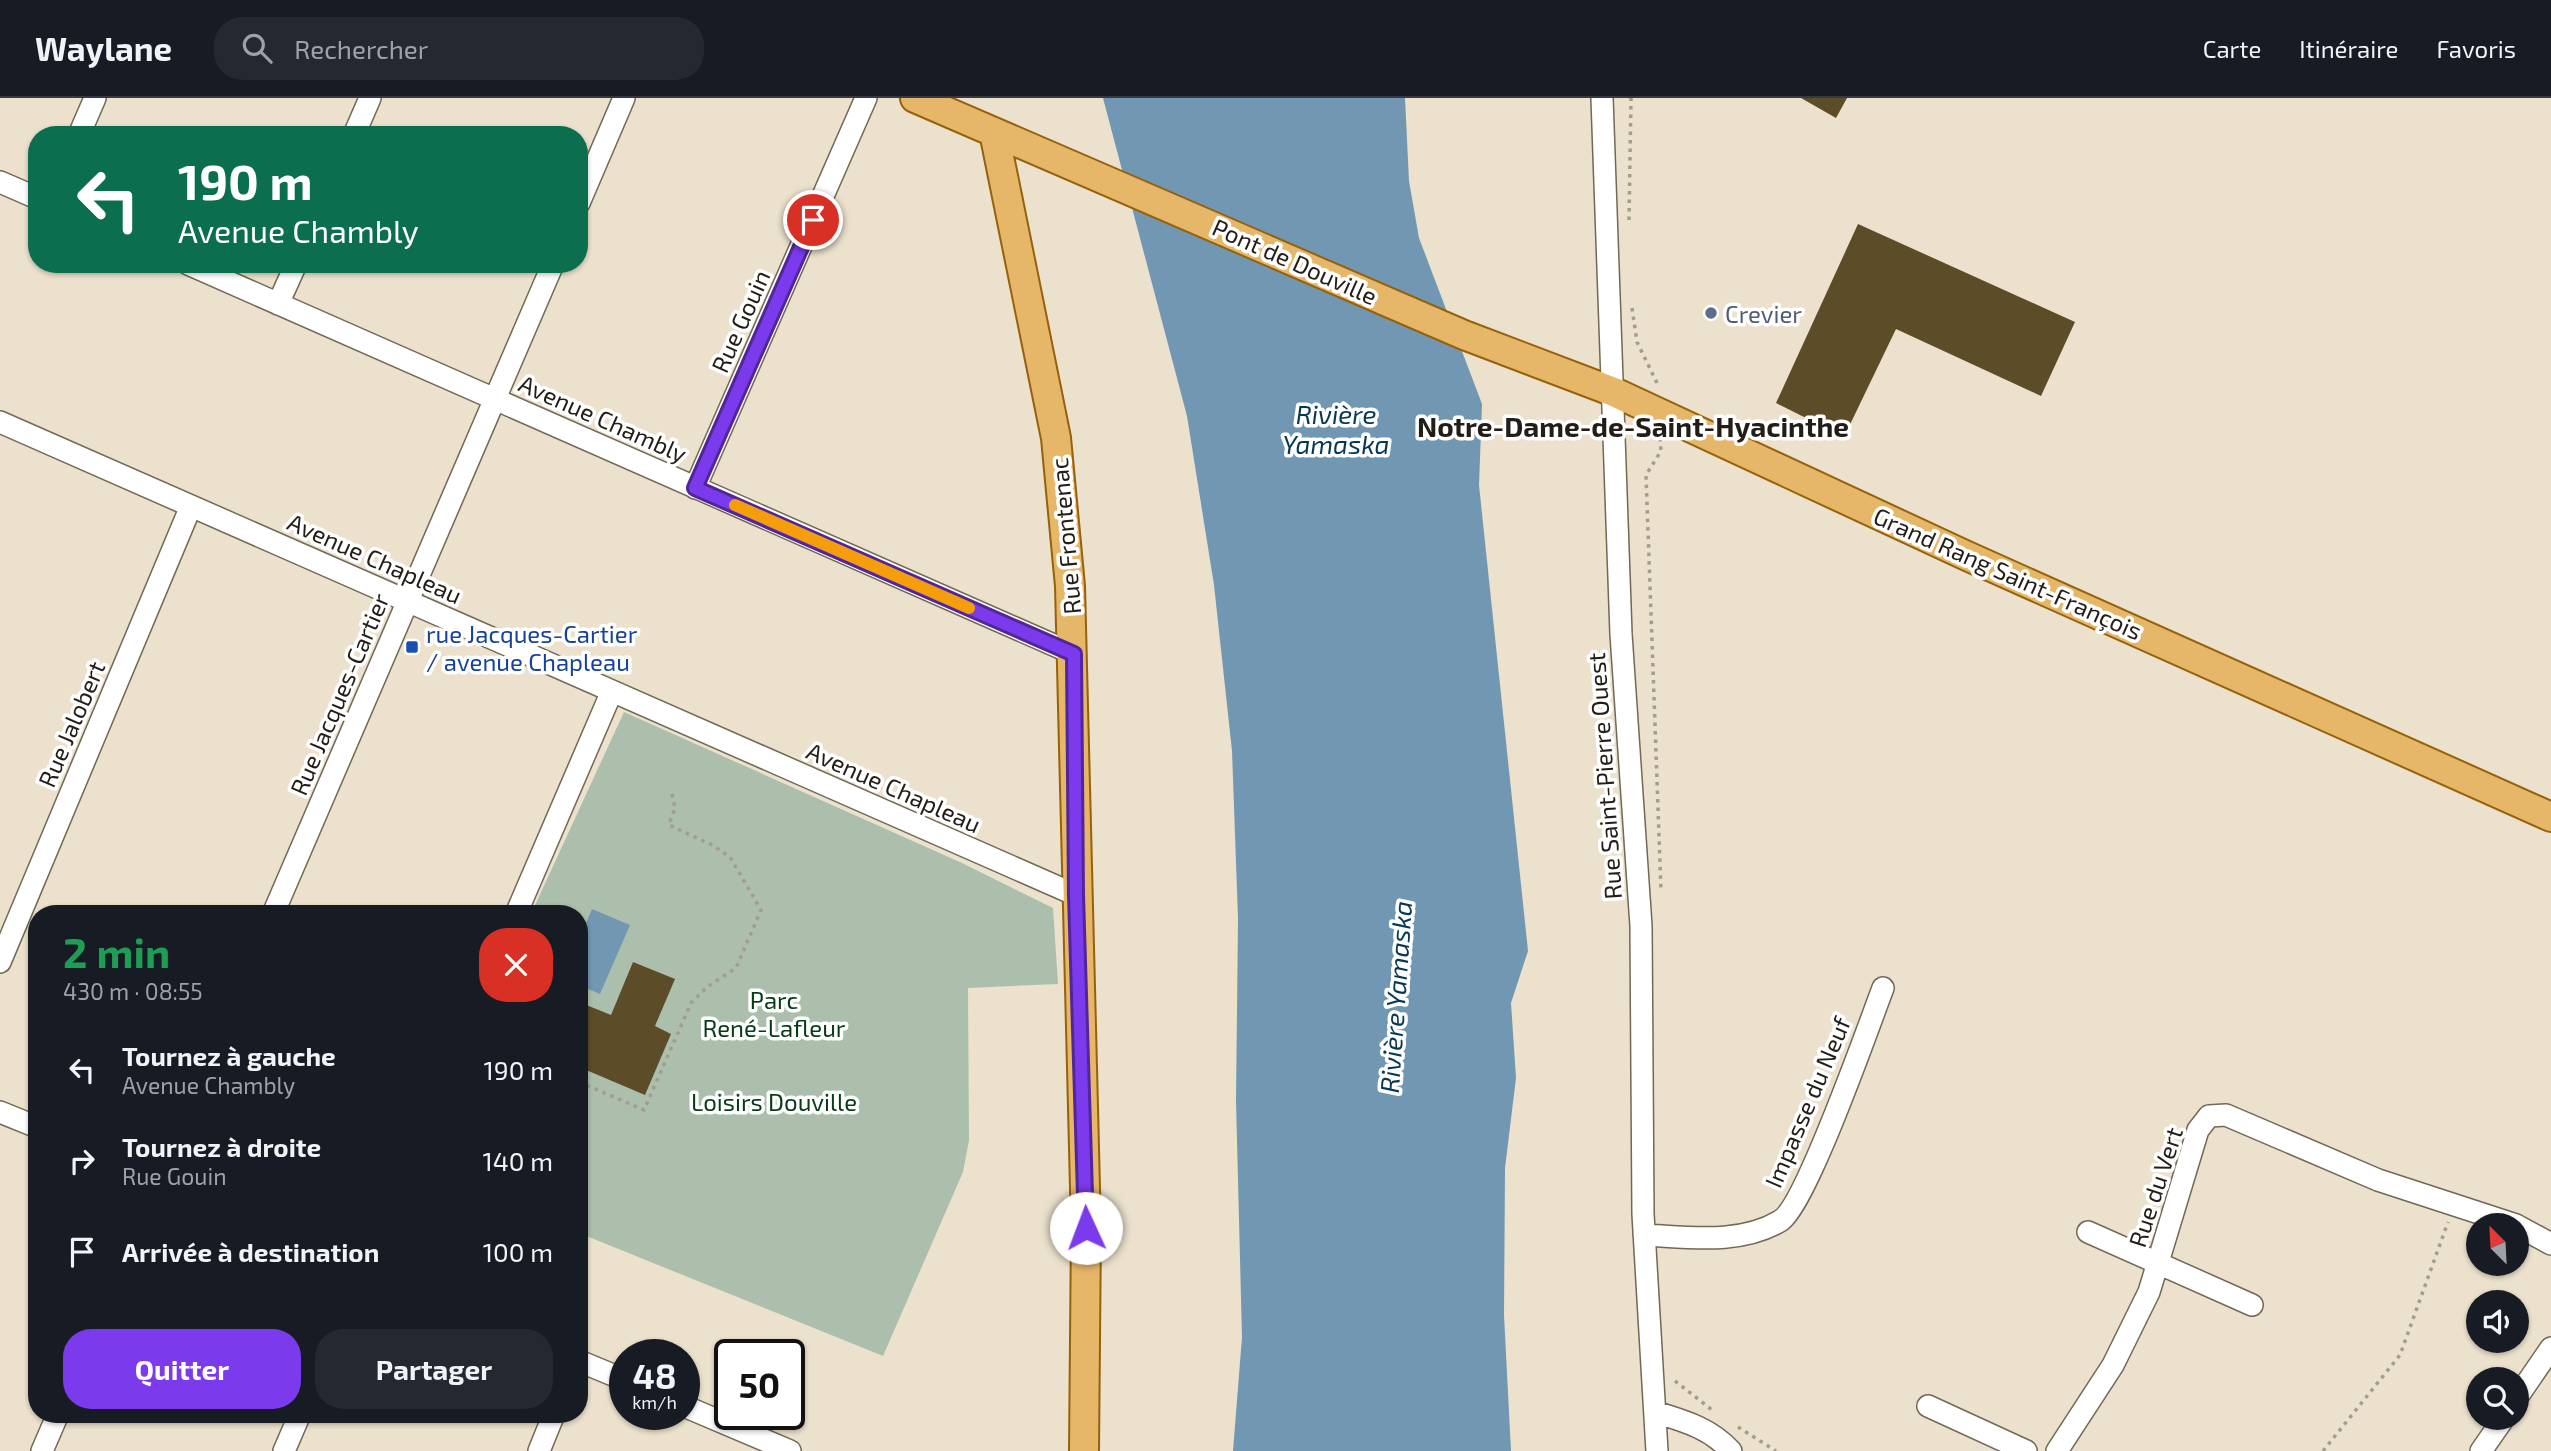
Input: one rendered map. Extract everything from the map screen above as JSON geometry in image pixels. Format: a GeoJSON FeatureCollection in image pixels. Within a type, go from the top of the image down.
{"type":"FeatureCollection","features":[{"type":"Feature","properties":{"kind":"main road","name":"Pont de Douville"},"geometry":{"type":"LineString","coordinates":[[915,98],[1464,335]]}},
{"type":"Feature","properties":{"kind":"main road","name":"Rue Frontenac"},"geometry":{"type":"LineString","coordinates":[[994,132],[1056,438],[1074,654],[1076,895],[1086,1228],[1084,1451]]}},
{"type":"Feature","properties":{"kind":"main road","name":"Grand Rang Saint-François"},"geometry":{"type":"LineString","coordinates":[[1464,335],[1614,392],[1658,415],[2551,817]]}},
{"type":"Feature","properties":{"kind":"street"},"geometry":{"type":"LineString","coordinates":[[83,126],[95,98]]}},
{"type":"Feature","properties":{"kind":"street"},"geometry":{"type":"LineString","coordinates":[[358,126],[370,98]]}},
{"type":"Feature","properties":{"kind":"street"},"geometry":{"type":"LineString","coordinates":[[588,182],[624,98]]}},
{"type":"Feature","properties":{"kind":"street","name":"Rue Gouin"},"geometry":{"type":"LineString","coordinates":[[695,488],[866,98]]}},
{"type":"Feature","properties":{"kind":"street","name":"Rue Saint-Pierre Ouest"},"geometry":{"type":"LineString","coordinates":[[1602,98],[1614,392],[1620,634],[1641,926],[1644,1235],[1659,1450]]}},
{"type":"Feature","properties":{"kind":"street"},"geometry":{"type":"LineString","coordinates":[[0,182],[28,194]]}},
{"type":"Feature","properties":{"kind":"street","name":"Avenue Chambly"},"geometry":{"type":"LineString","coordinates":[[208,273],[1074,654]]}},
{"type":"Feature","properties":{"kind":"street"},"geometry":{"type":"LineString","coordinates":[[278,304],[292,273]]}},
{"type":"Feature","properties":{"kind":"street","name":"Rue Jacques-Cartier"},"geometry":{"type":"LineString","coordinates":[[277,905],[549,273]]}},
{"type":"Feature","properties":{"kind":"street","name":"Avenue Chapleau"},"geometry":{"type":"LineString","coordinates":[[0,422],[1076,895]]}},
{"type":"Feature","properties":{"kind":"street","name":"Rue Jalobert"},"geometry":{"type":"LineString","coordinates":[[0,962],[191,506]]}},
{"type":"Feature","properties":{"kind":"street"},"geometry":{"type":"LineString","coordinates":[[520,905],[612,691]]}},
{"type":"Feature","properties":{"kind":"street","name":"Impasse du Neuf"},"geometry":{"type":"LineString","coordinates":[[1644,1235],[1700,1238],[1754,1234],[1783,1220],[1804,1186],[1883,988]]}},
{"type":"Feature","properties":{"kind":"street"},"geometry":{"type":"LineString","coordinates":[[0,1112],[28,1124]]}},
{"type":"Feature","properties":{"kind":"street","name":"Rue du Vert"},"geometry":{"type":"LineString","coordinates":[[2057,1451],[2113,1365],[2149,1292],[2198,1130],[2209,1116],[2226,1115],[2378,1180],[2477,1213]]}},
{"type":"Feature","properties":{"kind":"street"},"geometry":{"type":"LineString","coordinates":[[2088,1232],[2252,1305]]}},
{"type":"Feature","properties":{"kind":"street","name":"Rue du Vert"},"geometry":{"type":"LineString","coordinates":[[2529,1232],[2551,1244]]}},
{"type":"Feature","properties":{"kind":"street"},"geometry":{"type":"LineString","coordinates":[[2529,1380],[2551,1348]]}},
{"type":"Feature","properties":{"kind":"street"},"geometry":{"type":"LineString","coordinates":[[588,1365],[609,1373]]}},
{"type":"Feature","properties":{"kind":"street"},"geometry":{"type":"LineString","coordinates":[[1928,1406],[2026,1451]]}},
{"type":"Feature","properties":{"kind":"street"},"geometry":{"type":"LineString","coordinates":[[1655,1412],[1694,1424],[1717,1436],[1731,1451]]}},
{"type":"Feature","properties":{"kind":"street"},"geometry":{"type":"LineString","coordinates":[[700,1413],[790,1451]]}},
{"type":"Feature","properties":{"kind":"street"},"geometry":{"type":"LineString","coordinates":[[42,1451],[54,1423]]}},
{"type":"Feature","properties":{"kind":"street"},"geometry":{"type":"LineString","coordinates":[[284,1451],[296,1423]]}},
{"type":"Feature","properties":{"kind":"street"},"geometry":{"type":"LineString","coordinates":[[539,1451],[551,1423]]}},
{"type":"Feature","properties":{"kind":"street"},"geometry":{"type":"LineString","coordinates":[[2481,1451],[2496,1430]]}},
{"type":"Feature","properties":{"kind":"path"},"geometry":{"type":"LineString","coordinates":[[1629,230],[1631,98]]}},
{"type":"Feature","properties":{"kind":"path"},"geometry":{"type":"LineString","coordinates":[[1631,306],[1637,342],[1658,380],[1661,450],[1646,475],[1662,904]]}},
{"type":"Feature","properties":{"kind":"path"},"geometry":{"type":"LineString","coordinates":[[588,1086],[645,1110],[691,1003],[706,986],[736,968],[759,921],[760,904],[730,857],[712,845],[668,825],[675,808],[671,789]]}},
{"type":"Feature","properties":{"kind":"path"},"geometry":{"type":"LineString","coordinates":[[2323,1451],[2400,1354],[2454,1206]]}},
{"type":"Feature","properties":{"kind":"path"},"geometry":{"type":"LineString","coordinates":[[1655,1412],[1675,1381],[1674,1368]]}},
{"type":"Feature","properties":{"kind":"green space","name":"Loisirs Douville"},"geometry":{"type":"Polygon","coordinates":[[[624,712],[962,863],[1053,908],[1058,984],[968,988],[969,1140],[963,1172],[883,1356],[588,1237],[588,905],[535,905],[624,712]]]}},
{"type":"Feature","properties":{"kind":"water","name":"Rivière Yamaska"},"geometry":{"type":"Polygon","coordinates":[[[1103,98],[1405,98],[1409,181],[1419,238],[1482,404],[1479,485],[1528,951],[1511,1003],[1516,1078],[1505,1168],[1504,1315],[1511,1451],[1233,1451],[1242,1337],[1236,1101],[1238,918],[1232,751],[1214,585],[1187,416],[1103,98]]]}},
{"type":"Feature","properties":{"kind":"water"},"geometry":{"type":"Polygon","coordinates":[[[592,909],[630,925],[600,994],[588,989],[588,919],[592,909]]]}},
{"type":"Feature","properties":{"kind":"building"},"geometry":{"type":"Polygon","coordinates":[[[1801,98],[1847,98],[1836,118],[1801,98]]]}},
{"type":"Feature","properties":{"kind":"building"},"geometry":{"type":"Polygon","coordinates":[[[1858,224],[2075,322],[2041,396],[1896,329],[1844,437],[1776,403],[1858,224]]]}},
{"type":"Feature","properties":{"kind":"building"},"geometry":{"type":"Polygon","coordinates":[[[633,962],[675,979],[655,1026],[671,1034],[645,1095],[588,1071],[588,1006],[611,1015],[633,962]]]}},
{"type":"Feature","properties":{"kind":"slow traffic"},"geometry":{"type":"LineString","coordinates":[[735,505],[969,608]]}},
{"type":"Feature","properties":{"kind":"place","name":"Crevier"},"geometry":{"type":"Point","coordinates":[1711,313]}},
{"type":"Feature","properties":{"kind":"place","name":"rue Jacques-Cartier / avenue Chapleau"},"geometry":{"type":"Point","coordinates":[412,647]}},
{"type":"Feature","properties":{"kind":"district","name":"Notre-Dame-de-Saint-Hyacinthe"},"geometry":{"type":"Point","coordinates":[1633,426]}},
{"type":"Feature","properties":{"kind":"route"},"geometry":{"type":"LineString","coordinates":[[813,220],[695,488],[1074,654],[1076,895],[1086,1228]]}},
{"type":"Feature","properties":{"kind":"park label","name":"Parc René-Lafleur"},"geometry":{"type":"Point","coordinates":[774,1013]}}]}
